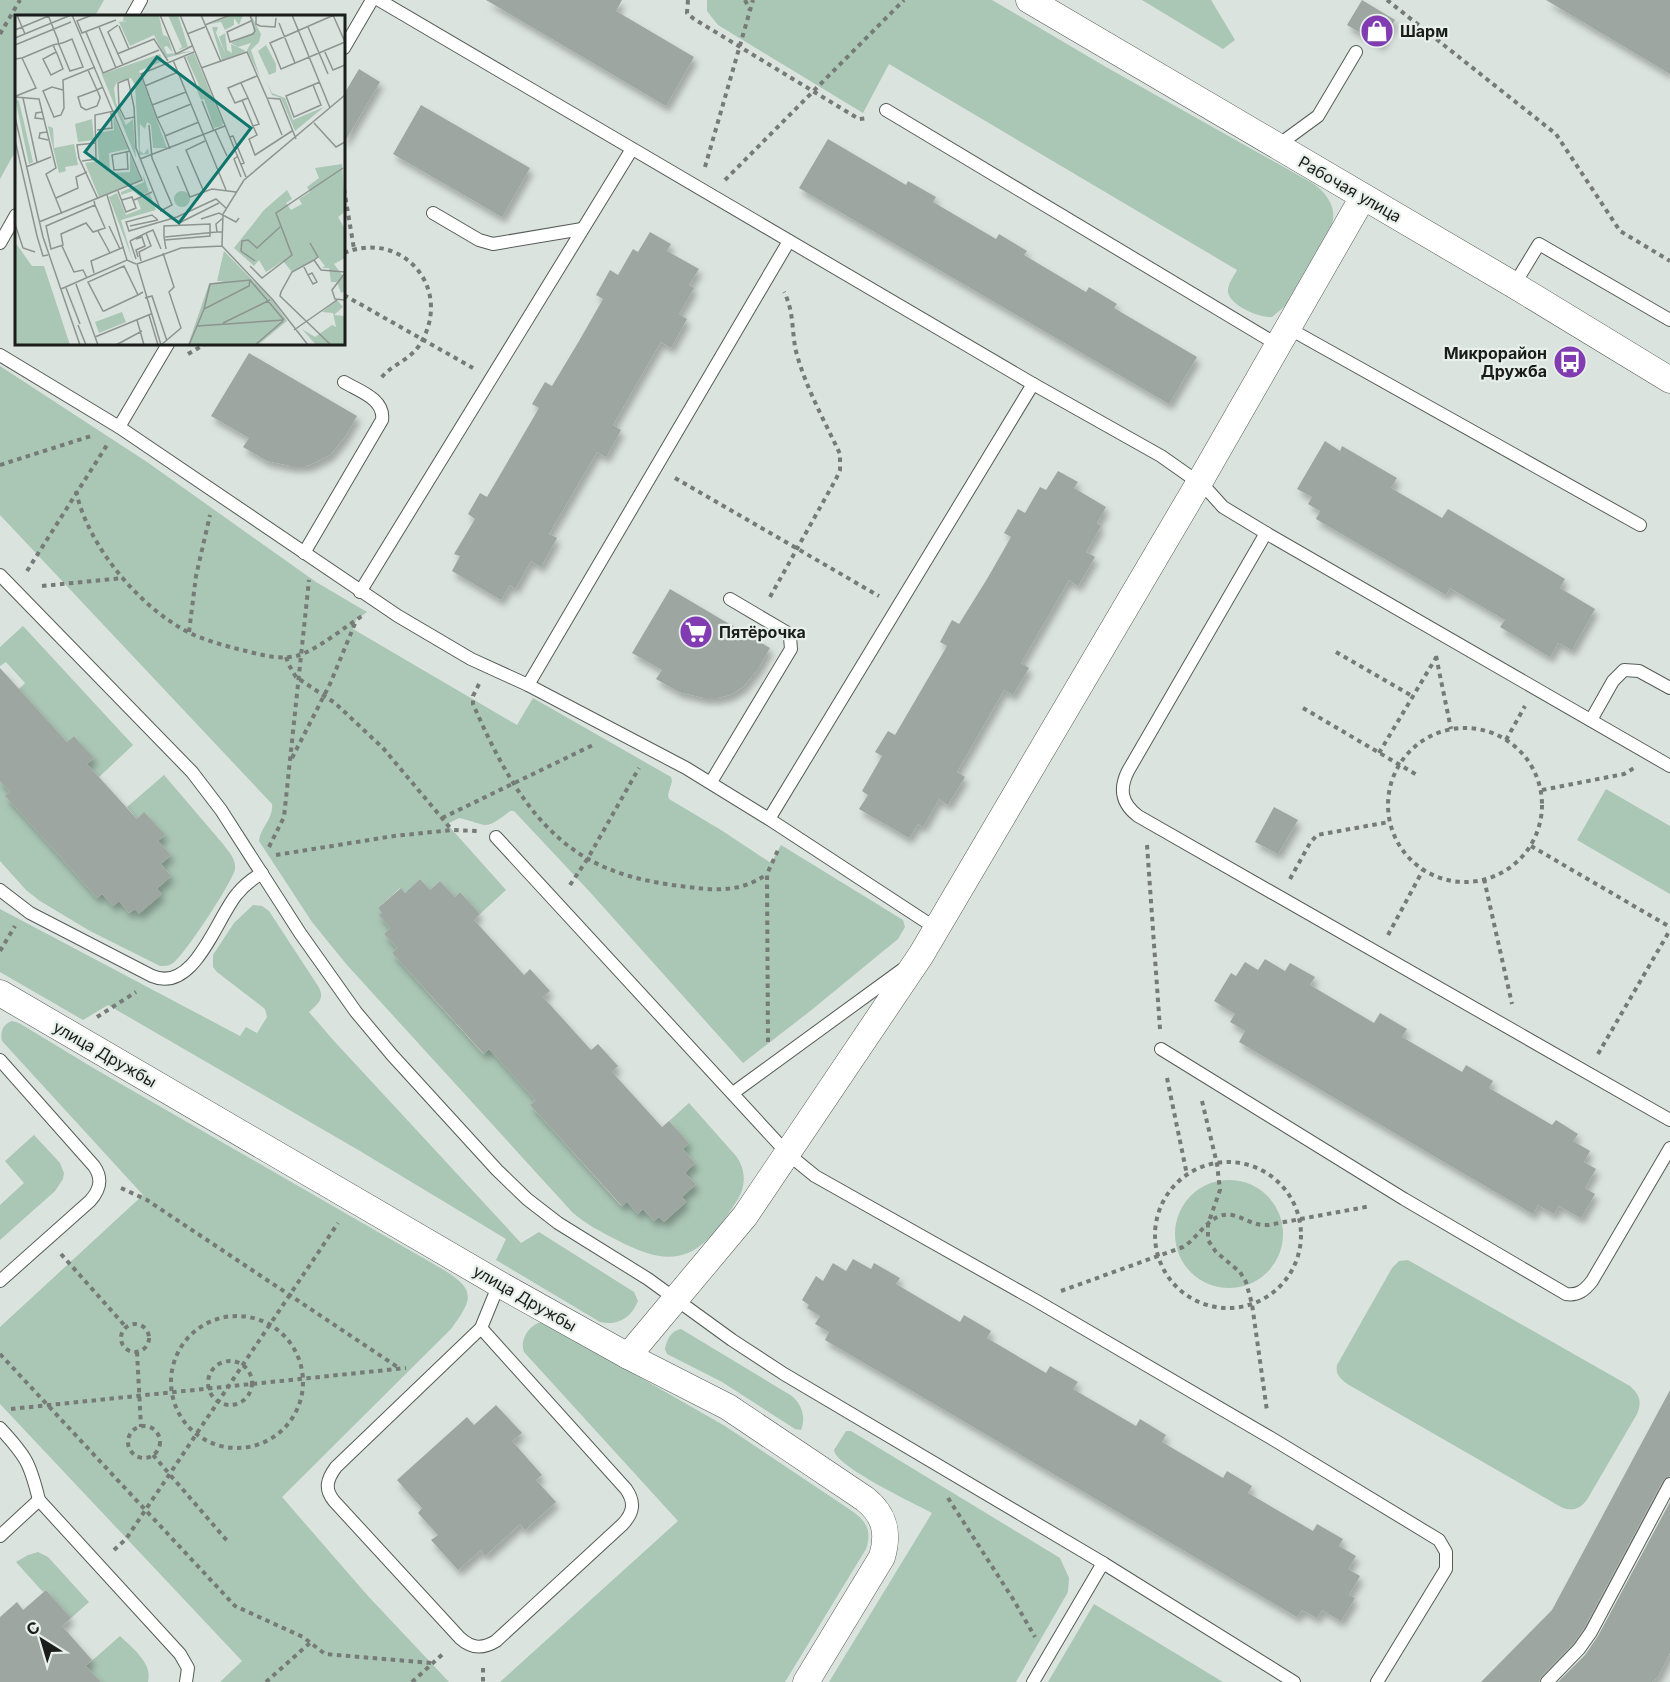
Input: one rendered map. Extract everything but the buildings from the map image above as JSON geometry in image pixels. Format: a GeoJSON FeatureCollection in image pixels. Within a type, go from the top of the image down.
{"type":"FeatureCollection","features":[{"type":"Feature","properties":{"kind":"street","name":"Рабочая улица"},"geometry":{"type":"LineString","coordinates":[[1029,0],[1514,285],[1670,380]]}},
{"type":"Feature","properties":{"kind":"street"},"geometry":{"type":"LineString","coordinates":[[628,1356],[737,1227],[921,956],[1199,483],[1363,197]]}},
{"type":"Feature","properties":{"kind":"street","name":"улица Дружбы"},"geometry":{"type":"LineString","coordinates":[[0,993],[499,1284],[744,1417],[872,1504],[882,1519],[886,1536],[882,1557],[806,1682]]}},
{"type":"Feature","properties":{"kind":"lane"},"geometry":{"type":"LineString","coordinates":[[133,15],[141,0]]}},
{"type":"Feature","properties":{"kind":"lane"},"geometry":{"type":"LineString","coordinates":[[345,46],[372,0]]}},
{"type":"Feature","properties":{"kind":"lane"},"geometry":{"type":"LineString","coordinates":[[379,0],[1033,384],[1161,456],[1199,483],[1223,507],[1670,766]]}},
{"type":"Feature","properties":{"kind":"lane"},"geometry":{"type":"LineString","coordinates":[[1277,146],[1318,116],[1356,52]]}},
{"type":"Feature","properties":{"kind":"lane"},"geometry":{"type":"LineString","coordinates":[[886,110],[1283,336],[1640,525]]}},
{"type":"Feature","properties":{"kind":"lane"},"geometry":{"type":"LineString","coordinates":[[360,592],[632,149]]}},
{"type":"Feature","properties":{"kind":"lane"},"geometry":{"type":"LineString","coordinates":[[433,213],[479,240],[493,244],[582,229]]}},
{"type":"Feature","properties":{"kind":"lane"},"geometry":{"type":"LineString","coordinates":[[0,243],[15,217]]}},
{"type":"Feature","properties":{"kind":"lane"},"geometry":{"type":"LineString","coordinates":[[528,685],[789,241]]}},
{"type":"Feature","properties":{"kind":"lane"},"geometry":{"type":"LineString","coordinates":[[1514,285],[1539,244],[1670,320]]}},
{"type":"Feature","properties":{"kind":"lane"},"geometry":{"type":"LineString","coordinates":[[119,427],[167,345]]}},
{"type":"Feature","properties":{"kind":"lane"},"geometry":{"type":"LineString","coordinates":[[0,355],[119,427],[360,592],[432,637],[711,782],[937,929]]}},
{"type":"Feature","properties":{"kind":"lane"},"geometry":{"type":"LineString","coordinates":[[308,556],[380,425],[383,414],[381,408],[369,397],[344,382]]}},
{"type":"Feature","properties":{"kind":"lane"},"geometry":{"type":"LineString","coordinates":[[769,819],[1033,384]]}},
{"type":"Feature","properties":{"kind":"lane"},"geometry":{"type":"LineString","coordinates":[[1266,533],[1124,780],[1122,788],[1126,804],[1145,820],[1670,1120]]}},
{"type":"Feature","properties":{"kind":"lane"},"geometry":{"type":"LineString","coordinates":[[0,575],[192,772],[221,810],[300,933],[356,1012],[400,1064],[497,1170],[527,1199],[558,1223],[648,1279],[732,1340],[784,1374],[1103,1563],[1294,1682]]}},
{"type":"Feature","properties":{"kind":"lane"},"geometry":{"type":"LineString","coordinates":[[711,782],[791,649],[790,637],[786,632],[730,599]]}},
{"type":"Feature","properties":{"kind":"lane"},"geometry":{"type":"LineString","coordinates":[[1591,720],[1613,681],[1624,670],[1640,671],[1670,688]]}},
{"type":"Feature","properties":{"kind":"lane"},"geometry":{"type":"LineString","coordinates":[[496,837],[788,1154],[806,1170],[1035,1300],[1431,1534],[1443,1546],[1446,1560],[1442,1576],[1377,1682]]}},
{"type":"Feature","properties":{"kind":"lane"},"geometry":{"type":"LineString","coordinates":[[0,890],[24,910],[157,978],[173,979],[186,972],[199,956],[237,893],[259,869]]}},
{"type":"Feature","properties":{"kind":"lane"},"geometry":{"type":"LineString","coordinates":[[733,1093],[921,956]]}},
{"type":"Feature","properties":{"kind":"lane"},"geometry":{"type":"LineString","coordinates":[[1161,1049],[1404,1199],[1561,1292],[1571,1295],[1582,1291],[1592,1281],[1670,1148]]}},
{"type":"Feature","properties":{"kind":"lane"},"geometry":{"type":"LineString","coordinates":[[0,1060],[94,1166],[100,1182],[99,1189],[90,1201],[0,1281]]}},
{"type":"Feature","properties":{"kind":"lane"},"geometry":{"type":"LineString","coordinates":[[481,1328],[626,1489],[633,1507],[623,1524],[496,1641],[483,1648],[470,1646],[460,1638],[334,1501],[328,1491],[328,1480],[336,1467],[481,1328],[499,1284]]}},
{"type":"Feature","properties":{"kind":"lane"},"geometry":{"type":"LineString","coordinates":[[0,1428],[26,1458],[39,1500],[180,1654],[188,1668],[186,1682]]}},
{"type":"Feature","properties":{"kind":"lane"},"geometry":{"type":"LineString","coordinates":[[1547,1682],[1579,1649],[1591,1632],[1669,1488]]}},
{"type":"Feature","properties":{"kind":"lane"},"geometry":{"type":"LineString","coordinates":[[0,1536],[39,1500]]}},
{"type":"Feature","properties":{"kind":"lane"},"geometry":{"type":"LineString","coordinates":[[1033,1682],[1103,1563]]}},
{"type":"Feature","properties":{"kind":"path"},"geometry":{"type":"LineString","coordinates":[[0,34],[20,0]]}},
{"type":"Feature","properties":{"kind":"path"},"geometry":{"type":"LineString","coordinates":[[688,0],[686,9],[690,16],[859,119],[868,118],[879,109],[886,110]]}},
{"type":"Feature","properties":{"kind":"path"},"geometry":{"type":"LineString","coordinates":[[745,0],[750,10]]}},
{"type":"Feature","properties":{"kind":"path"},"geometry":{"type":"LineString","coordinates":[[705,192],[753,0]]}},
{"type":"Feature","properties":{"kind":"path"},"geometry":{"type":"LineString","coordinates":[[705,192],[815,92],[904,0]]}},
{"type":"Feature","properties":{"kind":"path"},"geometry":{"type":"LineString","coordinates":[[1387,0],[1556,134],[1620,231],[1670,261]]}},
{"type":"Feature","properties":{"kind":"path"},"geometry":{"type":"LineString","coordinates":[[345,195],[354,249]]}},
{"type":"Feature","properties":{"kind":"path"},"geometry":{"type":"LineString","coordinates":[[345,253],[370,246],[386,248],[401,255],[419,272],[430,293],[432,309],[423,340],[410,356],[382,376],[369,397]]}},
{"type":"Feature","properties":{"kind":"path"},"geometry":{"type":"LineString","coordinates":[[759,616],[836,479],[841,462],[840,454],[804,378],[796,352],[791,308],[772,270]]}},
{"type":"Feature","properties":{"kind":"path"},"geometry":{"type":"LineString","coordinates":[[345,296],[491,378]]}},
{"type":"Feature","properties":{"kind":"path"},"geometry":{"type":"LineString","coordinates":[[0,465],[119,427]]}},
{"type":"Feature","properties":{"kind":"path"},"geometry":{"type":"LineString","coordinates":[[15,590],[76,491],[119,427]]}},
{"type":"Feature","properties":{"kind":"path"},"geometry":{"type":"LineString","coordinates":[[656,468],[898,607]]}},
{"type":"Feature","properties":{"kind":"path"},"geometry":{"type":"LineString","coordinates":[[76,491],[87,524],[123,578],[153,609],[189,632],[237,649],[267,656],[286,657],[303,654],[379,604]]}},
{"type":"Feature","properties":{"kind":"path"},"geometry":{"type":"LineString","coordinates":[[189,632],[200,553],[216,494]]}},
{"type":"Feature","properties":{"kind":"path"},"geometry":{"type":"LineString","coordinates":[[259,869],[284,817],[303,654],[308,556]]}},
{"type":"Feature","properties":{"kind":"path"},"geometry":{"type":"LineString","coordinates":[[15,590],[64,582],[123,578]]}},
{"type":"Feature","properties":{"kind":"path"},"geometry":{"type":"LineString","coordinates":[[290,761],[324,696],[356,620]]}},
{"type":"Feature","properties":{"kind":"path"},"geometry":{"type":"LineString","coordinates":[[1378,753],[1448,638]]}},
{"type":"Feature","properties":{"kind":"path"},"geometry":{"type":"LineString","coordinates":[[1336,652],[1412,696]]}},
{"type":"Feature","properties":{"kind":"path"},"geometry":{"type":"LineString","coordinates":[[1436,656],[1452,729]]}},
{"type":"Feature","properties":{"kind":"path"},"geometry":{"type":"LineString","coordinates":[[259,869],[285,853],[394,836],[452,830],[383,748],[324,696],[293,674],[286,657]]}},
{"type":"Feature","properties":{"kind":"path"},"geometry":{"type":"LineString","coordinates":[[488,668],[474,692],[473,704],[490,742],[513,785],[529,806],[548,828],[588,858],[606,868],[661,884],[711,889],[743,887],[767,874],[768,1067]]}},
{"type":"Feature","properties":{"kind":"path"},"geometry":{"type":"LineString","coordinates":[[1506,740],[1535,688]]}},
{"type":"Feature","properties":{"kind":"path"},"geometry":{"type":"LineString","coordinates":[[1303,708],[1417,776]]}},
{"type":"Feature","properties":{"kind":"path"},"geometry":{"type":"LineString","coordinates":[[1474,728],[1497,734],[1518,747],[1533,766],[1542,790],[1542,816],[1531,846],[1517,863],[1494,878],[1468,883],[1441,879],[1423,870],[1399,847],[1389,822],[1388,797],[1394,774],[1407,753],[1426,738],[1452,729],[1474,728]]}},
{"type":"Feature","properties":{"kind":"path"},"geometry":{"type":"LineString","coordinates":[[442,818],[618,733]]}},
{"type":"Feature","properties":{"kind":"path"},"geometry":{"type":"LineString","coordinates":[[556,902],[588,858],[650,750]]}},
{"type":"Feature","properties":{"kind":"path"},"geometry":{"type":"LineString","coordinates":[[1542,790],[1628,773],[1644,751]]}},
{"type":"Feature","properties":{"kind":"path"},"geometry":{"type":"LineString","coordinates":[[1145,820],[1161,1049],[1187,1175]]}},
{"type":"Feature","properties":{"kind":"path"},"geometry":{"type":"LineString","coordinates":[[1281,897],[1310,843],[1317,835],[1389,822]]}},
{"type":"Feature","properties":{"kind":"path"},"geometry":{"type":"LineString","coordinates":[[1531,846],[1670,929],[1587,1072]]}},
{"type":"Feature","properties":{"kind":"path"},"geometry":{"type":"LineString","coordinates":[[1379,953],[1423,870]]}},
{"type":"Feature","properties":{"kind":"path"},"geometry":{"type":"LineString","coordinates":[[1484,879],[1519,1033]]}},
{"type":"Feature","properties":{"kind":"path"},"geometry":{"type":"LineString","coordinates":[[0,951],[24,910]]}},
{"type":"Feature","properties":{"kind":"path"},"geometry":{"type":"LineString","coordinates":[[71,1034],[157,978]]}},
{"type":"Feature","properties":{"kind":"path"},"geometry":{"type":"LineString","coordinates":[[1195,1070],[1217,1164],[1220,1190],[1208,1224],[1208,1240],[1211,1246],[1240,1272],[1246,1282],[1252,1304],[1271,1438]]}},
{"type":"Feature","properties":{"kind":"path"},"geometry":{"type":"LineString","coordinates":[[1229,1162],[1251,1165],[1270,1175],[1287,1191],[1297,1210],[1299,1220],[1301,1232],[1299,1255],[1289,1276],[1273,1293],[1252,1304],[1229,1308],[1206,1305],[1185,1294],[1168,1277],[1158,1256],[1155,1233],[1160,1209],[1171,1190],[1187,1175],[1207,1165],[1229,1162]]}},
{"type":"Feature","properties":{"kind":"path"},"geometry":{"type":"LineString","coordinates":[[100,1182],[126,1190],[147,1200],[399,1369]]}},
{"type":"Feature","properties":{"kind":"path"},"geometry":{"type":"LineString","coordinates":[[1035,1300],[1188,1244],[1208,1224],[1224,1215],[1235,1216],[1261,1226],[1404,1199]]}},
{"type":"Feature","properties":{"kind":"path"},"geometry":{"type":"LineString","coordinates":[[98,1564],[126,1539],[338,1223]]}},
{"type":"Feature","properties":{"kind":"path"},"geometry":{"type":"LineString","coordinates":[[48,1239],[126,1327]]}},
{"type":"Feature","properties":{"kind":"path"},"geometry":{"type":"LineString","coordinates":[[231,1316],[257,1319],[270,1324],[280,1332],[296,1352],[301,1364],[303,1379],[300,1402],[288,1425],[268,1441],[250,1447],[230,1449],[196,1435],[178,1414],[171,1392],[173,1362],[178,1350],[195,1330],[206,1323],[231,1316]]}},
{"type":"Feature","properties":{"kind":"path"},"geometry":{"type":"LineString","coordinates":[[136,1323],[148,1331],[150,1335],[145,1348],[137,1352],[128,1350],[122,1342],[122,1333],[126,1327],[136,1323]]}},
{"type":"Feature","properties":{"kind":"path"},"geometry":{"type":"LineString","coordinates":[[137,1352],[141,1427]]}},
{"type":"Feature","properties":{"kind":"path"},"geometry":{"type":"LineString","coordinates":[[0,1354],[235,1606],[311,1642],[325,1654],[432,1664],[412,1682]]}},
{"type":"Feature","properties":{"kind":"path"},"geometry":{"type":"LineString","coordinates":[[225,1360],[233,1360],[243,1365],[250,1373],[252,1384],[249,1395],[231,1405],[219,1402],[208,1389],[209,1375],[218,1364],[225,1360]]}},
{"type":"Feature","properties":{"kind":"path"},"geometry":{"type":"LineString","coordinates":[[10,1410],[443,1365]]}},
{"type":"Feature","properties":{"kind":"path"},"geometry":{"type":"LineString","coordinates":[[141,1427],[154,1429],[160,1438],[159,1448],[153,1455],[142,1458],[133,1453],[129,1443],[134,1430],[141,1427]]}},
{"type":"Feature","properties":{"kind":"path"},"geometry":{"type":"LineString","coordinates":[[153,1455],[229,1543]]}},
{"type":"Feature","properties":{"kind":"path"},"geometry":{"type":"LineString","coordinates":[[945,1492],[1024,1617],[1046,1660]]}},
{"type":"Feature","properties":{"kind":"path"},"geometry":{"type":"LineString","coordinates":[[266,1682],[311,1642]]}},
{"type":"Feature","properties":{"kind":"green space"},"geometry":{"type":"Polygon","coordinates":[[[0,0],[104,0],[96,15],[15,15],[15,152],[0,179],[0,0]]]}},
{"type":"Feature","properties":{"kind":"green space"},"geometry":{"type":"Polygon","coordinates":[[[707,0],[992,0],[1314,184],[1330,201],[1333,212],[1332,224],[1285,306],[1272,317],[1253,313],[1234,302],[1228,292],[1237,270],[889,64],[863,113],[718,25],[707,11],[707,0]]]}},
{"type":"Feature","properties":{"kind":"green space"},"geometry":{"type":"Polygon","coordinates":[[[1142,0],[1211,0],[1235,40],[1223,49],[1142,0]]]}},
{"type":"Feature","properties":{"kind":"green space"},"geometry":{"type":"Polygon","coordinates":[[[0,366],[147,462],[316,582],[367,612],[356,620],[353,629],[517,725],[533,698],[671,777],[669,799],[771,863],[781,845],[903,920],[905,927],[898,939],[743,1063],[514,811],[485,825],[459,818],[447,824],[506,890],[480,914],[460,892],[455,897],[440,881],[430,890],[420,879],[405,893],[400,888],[378,908],[382,913],[380,916],[390,928],[384,934],[397,948],[392,953],[483,1054],[489,1049],[535,1100],[530,1105],[621,1206],[627,1202],[638,1214],[643,1209],[654,1221],[659,1217],[664,1222],[686,1202],[682,1197],[696,1184],[685,1173],[695,1163],[683,1149],[689,1143],[669,1121],[689,1103],[736,1156],[744,1177],[738,1199],[713,1234],[700,1246],[673,1257],[657,1256],[611,1237],[573,1213],[347,965],[312,922],[259,841],[271,814],[272,804],[0,515],[0,366]]]}},
{"type":"Feature","properties":{"kind":"green space"},"geometry":{"type":"Polygon","coordinates":[[[23,626],[133,745],[99,777],[87,764],[94,758],[74,736],[67,742],[19,689],[25,683],[6,662],[0,666],[0,647],[23,626]]]}},
{"type":"Feature","properties":{"kind":"green space"},"geometry":{"type":"Polygon","coordinates":[[[164,775],[228,850],[235,869],[217,902],[187,947],[173,963],[160,966],[90,931],[40,901],[26,890],[0,861],[0,781],[10,792],[6,797],[97,898],[102,894],[113,906],[119,901],[129,913],[161,893],[157,889],[171,876],[161,864],[171,855],[158,841],[165,835],[137,819],[127,807],[164,775]]]}},
{"type":"Feature","properties":{"kind":"green space"},"geometry":{"type":"Polygon","coordinates":[[[1606,789],[1670,826],[1670,894],[1577,840],[1606,789]]]}},
{"type":"Feature","properties":{"kind":"green space"},"geometry":{"type":"Polygon","coordinates":[[[253,905],[262,906],[269,911],[318,986],[321,998],[309,1012],[334,1041],[521,1243],[539,1232],[634,1292],[638,1301],[628,1316],[618,1322],[600,1322],[496,1260],[506,1239],[360,1151],[108,1005],[83,1020],[0,972],[0,909],[240,1036],[246,1027],[257,1033],[267,1017],[265,1009],[213,967],[213,955],[234,923],[253,905]]]}},
{"type":"Feature","properties":{"kind":"green space"},"geometry":{"type":"Polygon","coordinates":[[[12,1021],[444,1270],[462,1283],[468,1296],[467,1302],[451,1329],[282,1497],[368,1596],[449,1682],[220,1682],[242,1661],[0,1404],[0,1327],[143,1195],[2,1041],[3,1029],[12,1021]]]}},
{"type":"Feature","properties":{"kind":"green space"},"geometry":{"type":"Polygon","coordinates":[[[34,1135],[60,1163],[64,1173],[63,1179],[55,1191],[0,1240],[0,1205],[24,1183],[5,1161],[34,1135]]]}},
{"type":"Feature","properties":{"kind":"green space"},"geometry":{"type":"Polygon","coordinates":[[[1229,1180],[1250,1184],[1267,1196],[1279,1213],[1283,1234],[1279,1255],[1267,1272],[1250,1284],[1229,1288],[1208,1284],[1191,1272],[1179,1255],[1175,1234],[1179,1213],[1191,1196],[1208,1184],[1229,1180]]]}},
{"type":"Feature","properties":{"kind":"green space"},"geometry":{"type":"Polygon","coordinates":[[[1408,1260],[1630,1386],[1636,1392],[1640,1402],[1637,1414],[1582,1505],[1573,1509],[1561,1507],[1349,1385],[1339,1376],[1337,1365],[1392,1268],[1399,1261],[1408,1260]]]}},
{"type":"Feature","properties":{"kind":"green space"},"geometry":{"type":"Polygon","coordinates":[[[543,1322],[725,1426],[852,1511],[865,1523],[868,1532],[866,1549],[785,1682],[500,1682],[678,1521],[524,1352],[524,1337],[534,1325],[543,1322]]]}},
{"type":"Feature","properties":{"kind":"green space"},"geometry":{"type":"Polygon","coordinates":[[[681,1329],[792,1396],[802,1411],[801,1430],[795,1429],[722,1382],[667,1354],[665,1349],[668,1339],[681,1329]]]}},
{"type":"Feature","properties":{"kind":"green space"},"geometry":{"type":"Polygon","coordinates":[[[846,1431],[851,1431],[1060,1558],[1069,1578],[1068,1592],[1016,1682],[829,1682],[932,1513],[861,1475],[838,1457],[834,1450],[846,1431]]]}},
{"type":"Feature","properties":{"kind":"green space"},"geometry":{"type":"Polygon","coordinates":[[[38,1552],[48,1557],[89,1602],[71,1618],[16,1562],[38,1552]]]}},
{"type":"Feature","properties":{"kind":"green space"},"geometry":{"type":"Polygon","coordinates":[[[1094,1604],[1223,1682],[1048,1682],[1094,1604]]]}},
{"type":"Feature","properties":{"kind":"green space"},"geometry":{"type":"Polygon","coordinates":[[[120,1636],[145,1662],[149,1675],[148,1682],[101,1682],[86,1666],[120,1636]]]}},
{"type":"Feature","properties":{"kind":"place","name":"Шарм"},"geometry":{"type":"Point","coordinates":[1377,31]}},
{"type":"Feature","properties":{"kind":"place","name":"Микрорайон Дружба"},"geometry":{"type":"Point","coordinates":[1570,362]}},
{"type":"Feature","properties":{"kind":"place","name":"Пятёрочка"},"geometry":{"type":"Point","coordinates":[696,632]}}]}
